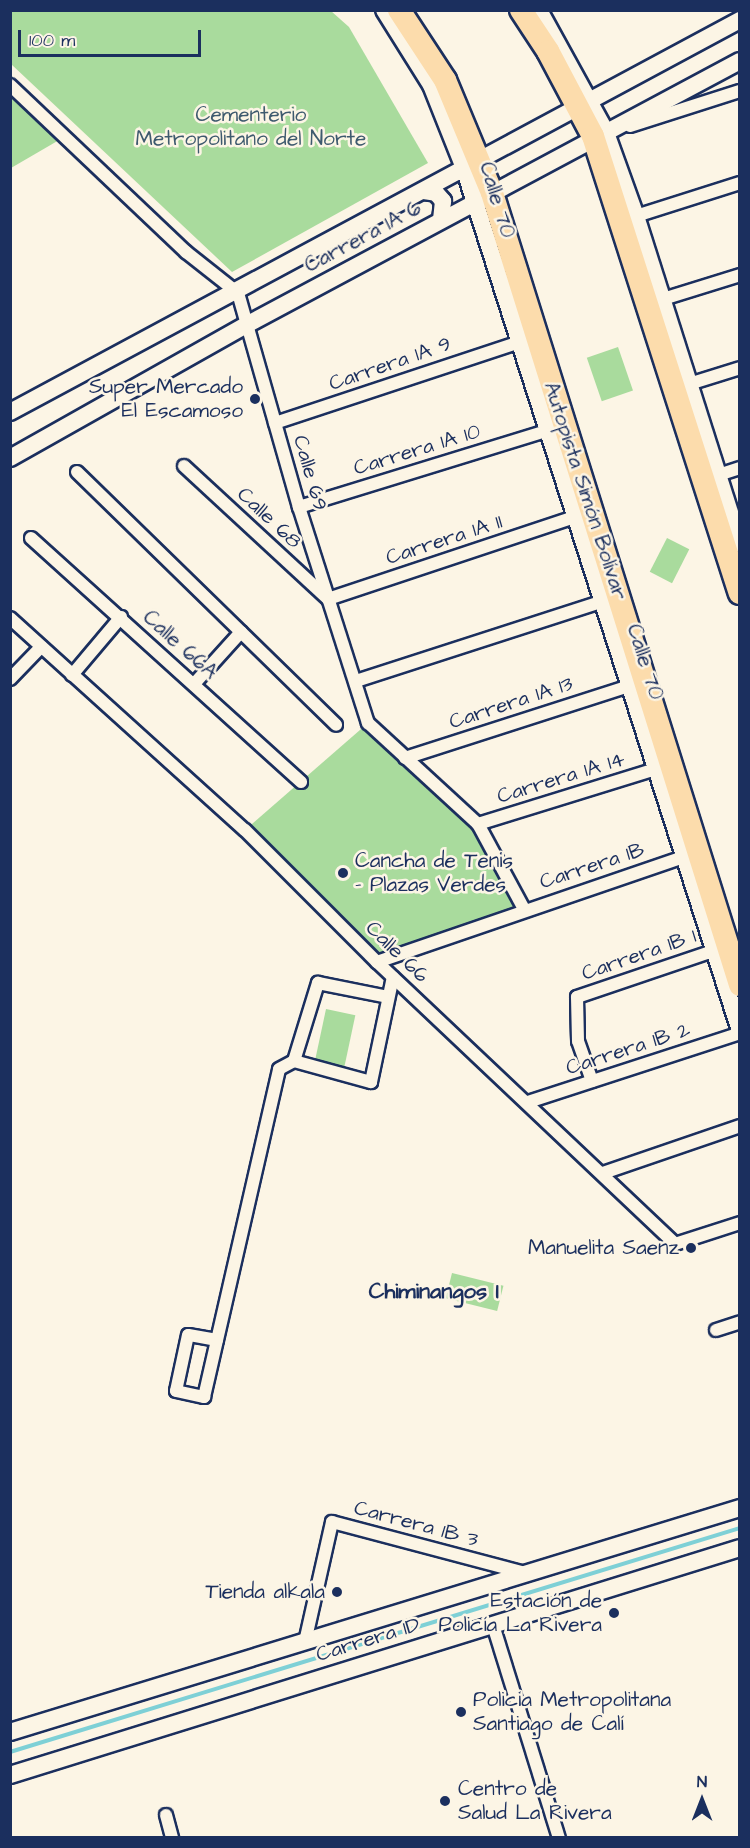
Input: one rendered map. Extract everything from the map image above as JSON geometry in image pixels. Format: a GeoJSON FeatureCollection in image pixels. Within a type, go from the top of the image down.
{"type":"FeatureCollection","features":[{"type":"Feature","properties":{"kind":"highway"},"geometry":{"type":"LineString","coordinates":[[521,10],[585,103],[599,133],[711,477],[740,593]]}},
{"type":"Feature","properties":{"kind":"highway","name":"Autopista Simón Bolívar"},"geometry":{"type":"LineString","coordinates":[[394,14],[445,80],[582,515],[740,985]]}},
{"type":"Feature","properties":{"kind":"street"},"geometry":{"type":"LineString","coordinates":[[539,10],[585,103]]}},
{"type":"Feature","properties":{"kind":"street","name":"Carrera 1A 6"},"geometry":{"type":"LineString","coordinates":[[10,412],[238,293],[471,164],[740,20]]}},
{"type":"Feature","properties":{"kind":"street","name":"Carrera 1A 6"},"geometry":{"type":"LineString","coordinates":[[10,458],[248,324],[599,133],[740,61]]}},
{"type":"Feature","properties":{"kind":"street"},"geometry":{"type":"LineString","coordinates":[[10,85],[182,254],[238,293]]}},
{"type":"Feature","properties":{"kind":"street"},"geometry":{"type":"LineString","coordinates":[[740,91],[619,130],[599,133],[636,216],[689,384],[711,477],[740,544]]}},
{"type":"Feature","properties":{"kind":"street"},"geometry":{"type":"LineString","coordinates":[[636,216],[740,183]]}},
{"type":"Feature","properties":{"kind":"street"},"geometry":{"type":"LineString","coordinates":[[424,191],[436,193],[443,201],[441,220]]}},
{"type":"Feature","properties":{"kind":"street","name":"Calle 70"},"geometry":{"type":"LineString","coordinates":[[483,197],[517,343],[546,431],[582,515],[601,602],[740,1032]]}},
{"type":"Feature","properties":{"kind":"street"},"geometry":{"type":"LineString","coordinates":[[663,299],[740,275]]}},
{"type":"Feature","properties":{"kind":"street","name":"Calle 69"},"geometry":{"type":"LineString","coordinates":[[238,293],[299,507],[368,723],[478,824],[524,909]]}},
{"type":"Feature","properties":{"kind":"street","name":"Carrera 1A 9"},"geometry":{"type":"LineString","coordinates":[[275,423],[517,343]]}},
{"type":"Feature","properties":{"kind":"street"},"geometry":{"type":"LineString","coordinates":[[689,384],[740,368]]}},
{"type":"Feature","properties":{"kind":"street","name":"Carrera 1A 10"},"geometry":{"type":"LineString","coordinates":[[299,507],[546,431]]}},
{"type":"Feature","properties":{"kind":"street","name":"Calle 68"},"geometry":{"type":"LineString","coordinates":[[184,466],[327,599]]}},
{"type":"Feature","properties":{"kind":"street"},"geometry":{"type":"LineString","coordinates":[[711,477],[740,468]]}},
{"type":"Feature","properties":{"kind":"street"},"geometry":{"type":"LineString","coordinates":[[77,472],[336,725]]}},
{"type":"Feature","properties":{"kind":"street","name":"Carrera 1A 11"},"geometry":{"type":"LineString","coordinates":[[327,599],[582,515]]}},
{"type":"Feature","properties":{"kind":"street","name":"Calle 66A"},"geometry":{"type":"LineString","coordinates":[[31,538],[301,782]]}},
{"type":"Feature","properties":{"kind":"street"},"geometry":{"type":"LineString","coordinates":[[304,577],[319,567]]}},
{"type":"Feature","properties":{"kind":"street"},"geometry":{"type":"LineString","coordinates":[[356,681],[601,602]]}},
{"type":"Feature","properties":{"kind":"street"},"geometry":{"type":"LineString","coordinates":[[72,675],[121,617]]}},
{"type":"Feature","properties":{"kind":"street","name":"Calle 66"},"geometry":{"type":"LineString","coordinates":[[10,618],[245,830],[377,962],[528,1101],[675,1244],[740,1223]]}},
{"type":"Feature","properties":{"kind":"street"},"geometry":{"type":"LineString","coordinates":[[194,684],[241,632]]}},
{"type":"Feature","properties":{"kind":"street"},"geometry":{"type":"LineString","coordinates":[[10,679],[41,647]]}},
{"type":"Feature","properties":{"kind":"street","name":"Carrera 1A 13"},"geometry":{"type":"LineString","coordinates":[[405,758],[629,686]]}},
{"type":"Feature","properties":{"kind":"street","name":"Carrera 1A 14"},"geometry":{"type":"LineString","coordinates":[[478,824],[656,769]]}},
{"type":"Feature","properties":{"kind":"street","name":"Carrera 1B"},"geometry":{"type":"LineString","coordinates":[[377,962],[524,909],[683,856]]}},
{"type":"Feature","properties":{"kind":"street","name":"Carrera 1B 1"},"geometry":{"type":"LineString","coordinates":[[592,1081],[578,1041],[577,997],[713,951]]}},
{"type":"Feature","properties":{"kind":"street"},"geometry":{"type":"LineString","coordinates":[[217,1340],[188,1335],[176,1391],[204,1397],[279,1069],[294,1061],[371,1082],[393,977]]}},
{"type":"Feature","properties":{"kind":"street"},"geometry":{"type":"LineString","coordinates":[[294,1061],[318,983],[388,997]]}},
{"type":"Feature","properties":{"kind":"street","name":"Carrera 1B 2"},"geometry":{"type":"LineString","coordinates":[[528,1101],[740,1032]]}},
{"type":"Feature","properties":{"kind":"street"},"geometry":{"type":"LineString","coordinates":[[603,1173],[740,1126]]}},
{"type":"Feature","properties":{"kind":"street"},"geometry":{"type":"LineString","coordinates":[[716,1330],[740,1322]]}},
{"type":"Feature","properties":{"kind":"street","name":"Carrera 1D"},"geometry":{"type":"LineString","coordinates":[[10,1732],[740,1508]]}},
{"type":"Feature","properties":{"kind":"street","name":"Carrera 1B 3"},"geometry":{"type":"LineString","coordinates":[[305,1642],[332,1522],[526,1574]]}},
{"type":"Feature","properties":{"kind":"street","name":"Carrera 1D"},"geometry":{"type":"LineString","coordinates":[[10,1775],[740,1548]]}},
{"type":"Feature","properties":{"kind":"street","name":"Carrera 1B 3"},"geometry":{"type":"LineString","coordinates":[[483,1587],[489,1564]]}},
{"type":"Feature","properties":{"kind":"street"},"geometry":{"type":"LineString","coordinates":[[493,1624],[559,1838]]}},
{"type":"Feature","properties":{"kind":"street"},"geometry":{"type":"LineString","coordinates":[[166,1815],[172,1838]]}},
{"type":"Feature","properties":{"kind":"green space","name":"Cementerio Metropolitano del Norte"},"geometry":{"type":"Polygon","coordinates":[[[10,11],[331,11],[349,27],[428,163],[232,272],[11,64],[10,11]]]}},
{"type":"Feature","properties":{"kind":"green space"},"geometry":{"type":"Polygon","coordinates":[[[10,85],[66,136],[11,168],[10,168],[10,85]]]}},
{"type":"Feature","properties":{"kind":"green space"},"geometry":{"type":"Polygon","coordinates":[[[618,347],[633,390],[602,401],[587,358],[618,347]]]}},
{"type":"Feature","properties":{"kind":"green space"},"geometry":{"type":"Polygon","coordinates":[[[667,538],[689,549],[672,583],[650,572],[667,538]]]}},
{"type":"Feature","properties":{"kind":"green space"},"geometry":{"type":"Polygon","coordinates":[[[368,723],[478,824],[524,909],[377,962],[245,830],[368,723]]]}},
{"type":"Feature","properties":{"kind":"green space"},"geometry":{"type":"Polygon","coordinates":[[[326,1009],[355,1015],[344,1068],[315,1062],[326,1009]]]}},
{"type":"Feature","properties":{"kind":"green space"},"geometry":{"type":"Polygon","coordinates":[[[452,1273],[503,1286],[497,1311],[446,1298],[452,1273]]]}},
{"type":"Feature","properties":{"kind":"waterway"},"geometry":{"type":"LineString","coordinates":[[10,1752],[740,1528]]}},
{"type":"Feature","properties":{"kind":"place","name":"Super Mercado El Escamoso"},"geometry":{"type":"Point","coordinates":[255,399]}},
{"type":"Feature","properties":{"kind":"place","name":"Cancha de Tenis - Plazas Verdes"},"geometry":{"type":"Point","coordinates":[343,873]}},
{"type":"Feature","properties":{"kind":"place","name":"Manuelita Saenz"},"geometry":{"type":"Point","coordinates":[691,1248]}},
{"type":"Feature","properties":{"kind":"place","name":"Tienda alkala"},"geometry":{"type":"Point","coordinates":[337,1592]}},
{"type":"Feature","properties":{"kind":"place","name":"Estación de Policía La Rivera"},"geometry":{"type":"Point","coordinates":[614,1613]}},
{"type":"Feature","properties":{"kind":"place","name":"Policia Metropolitana Santiago de Calí"},"geometry":{"type":"Point","coordinates":[461,1712]}},
{"type":"Feature","properties":{"kind":"place","name":"Centro de Salud La Rivera"},"geometry":{"type":"Point","coordinates":[445,1801]}},
{"type":"Feature","properties":{"kind":"district","name":"Chiminangos I"},"geometry":{"type":"Point","coordinates":[434,1292]}}]}
